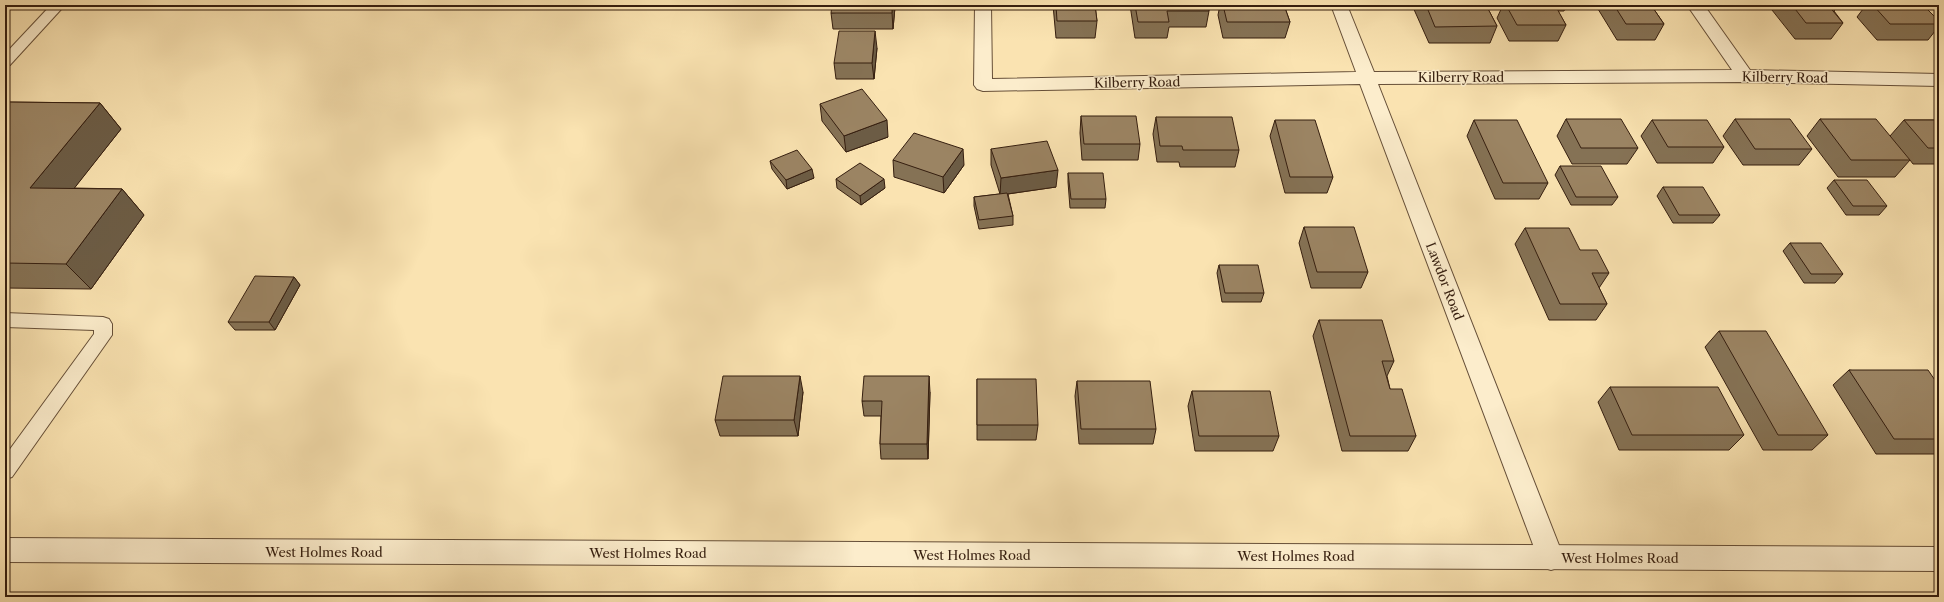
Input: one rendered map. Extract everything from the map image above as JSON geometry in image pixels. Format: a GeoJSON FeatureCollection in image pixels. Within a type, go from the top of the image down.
{"type":"FeatureCollection","features":[{"type":"Feature","properties":{"kind":"street","name":"Kilberry Road"},"geometry":{"type":"LineString","coordinates":[[983,5],[983,85],[1367,78],[1745,76],[1939,80]]}},
{"type":"Feature","properties":{"kind":"street","name":"Lawdor Road"},"geometry":{"type":"LineString","coordinates":[[1339,5],[1551,558]]}},
{"type":"Feature","properties":{"kind":"street"},"geometry":{"type":"LineString","coordinates":[[1695,5],[1745,76]]}},
{"type":"Feature","properties":{"kind":"street","name":"West Holmes Road"},"geometry":{"type":"LineString","coordinates":[[5,550],[1939,560]]}},
{"type":"Feature","properties":{"kind":"lane"},"geometry":{"type":"LineString","coordinates":[[5,62],[58,5]]}},
{"type":"Feature","properties":{"kind":"lane"},"geometry":{"type":"LineString","coordinates":[[5,320],[104,324],[103,335],[5,471]]}},
{"type":"Feature","properties":{"kind":"building"},"geometry":{"type":"Polygon","coordinates":[[[832,5],[892,5],[892,13],[831,13],[832,5]]]}},
{"type":"Feature","properties":{"kind":"building"},"geometry":{"type":"Polygon","coordinates":[[[1056,5],[1095,5],[1097,21],[1057,21],[1056,5]]]}},
{"type":"Feature","properties":{"kind":"building"},"geometry":{"type":"Polygon","coordinates":[[[1135,5],[1208,5],[1209,11],[1167,11],[1169,22],[1138,22],[1135,5]]]}},
{"type":"Feature","properties":{"kind":"building"},"geometry":{"type":"Polygon","coordinates":[[[1223,5],[1284,5],[1290,22],[1227,22],[1223,5]]]}},
{"type":"Feature","properties":{"kind":"building"},"geometry":{"type":"Polygon","coordinates":[[[1426,5],[1486,5],[1497,26],[1435,27],[1426,5]]]}},
{"type":"Feature","properties":{"kind":"building"},"geometry":{"type":"Polygon","coordinates":[[[1506,5],[1555,5],[1566,25],[1517,25],[1506,5]]]}},
{"type":"Feature","properties":{"kind":"building"},"geometry":{"type":"Polygon","coordinates":[[[1614,5],[1651,5],[1664,24],[1626,24],[1614,5]]]}},
{"type":"Feature","properties":{"kind":"building"},"geometry":{"type":"Polygon","coordinates":[[[1792,5],[1828,5],[1843,23],[1806,23],[1792,5]]]}},
{"type":"Feature","properties":{"kind":"building"},"geometry":{"type":"Polygon","coordinates":[[[1873,5],[1923,5],[1939,21],[1939,24],[1890,24],[1873,5]]]}},
{"type":"Feature","properties":{"kind":"building"},"geometry":{"type":"Polygon","coordinates":[[[839,31],[875,31],[872,63],[834,63],[839,31]]]}},
{"type":"Feature","properties":{"kind":"building"},"geometry":{"type":"Polygon","coordinates":[[[862,89],[887,120],[844,136],[820,104],[862,89]]]}},
{"type":"Feature","properties":{"kind":"building"},"geometry":{"type":"Polygon","coordinates":[[[5,102],[100,103],[30,188],[122,189],[66,264],[5,263],[5,102]]]}},
{"type":"Feature","properties":{"kind":"building"},"geometry":{"type":"Polygon","coordinates":[[[1081,116],[1136,116],[1140,144],[1084,144],[1081,116]]]}},
{"type":"Feature","properties":{"kind":"building"},"geometry":{"type":"Polygon","coordinates":[[[1156,117],[1232,117],[1239,150],[1183,150],[1182,146],[1160,146],[1156,117]]]}},
{"type":"Feature","properties":{"kind":"building"},"geometry":{"type":"Polygon","coordinates":[[[1566,119],[1621,119],[1638,148],[1581,148],[1566,119]]]}},
{"type":"Feature","properties":{"kind":"building"},"geometry":{"type":"Polygon","coordinates":[[[1735,119],[1790,119],[1812,149],[1755,149],[1735,119]]]}},
{"type":"Feature","properties":{"kind":"building"},"geometry":{"type":"Polygon","coordinates":[[[1820,119],[1876,119],[1910,160],[1851,160],[1820,119]]]}},
{"type":"Feature","properties":{"kind":"building"},"geometry":{"type":"Polygon","coordinates":[[[1275,120],[1315,120],[1333,177],[1290,177],[1275,120]]]}},
{"type":"Feature","properties":{"kind":"building"},"geometry":{"type":"Polygon","coordinates":[[[1474,120],[1517,120],[1548,183],[1503,183],[1474,120]]]}},
{"type":"Feature","properties":{"kind":"building"},"geometry":{"type":"Polygon","coordinates":[[[1652,120],[1707,120],[1724,147],[1668,147],[1652,120]]]}},
{"type":"Feature","properties":{"kind":"building"},"geometry":{"type":"Polygon","coordinates":[[[1904,120],[1939,120],[1939,148],[1928,148],[1904,120]]]}},
{"type":"Feature","properties":{"kind":"building"},"geometry":{"type":"Polygon","coordinates":[[[914,133],[963,149],[943,177],[893,160],[914,133]]]}},
{"type":"Feature","properties":{"kind":"building"},"geometry":{"type":"Polygon","coordinates":[[[1047,141],[1058,170],[1001,178],[991,149],[1047,141]]]}},
{"type":"Feature","properties":{"kind":"building"},"geometry":{"type":"Polygon","coordinates":[[[797,150],[812,169],[786,180],[770,161],[797,150]]]}},
{"type":"Feature","properties":{"kind":"building"},"geometry":{"type":"Polygon","coordinates":[[[860,163],[884,179],[860,196],[836,179],[860,163]]]}},
{"type":"Feature","properties":{"kind":"building"},"geometry":{"type":"Polygon","coordinates":[[[1560,166],[1601,166],[1618,197],[1576,197],[1560,166]]]}},
{"type":"Feature","properties":{"kind":"building"},"geometry":{"type":"Polygon","coordinates":[[[1068,173],[1103,173],[1106,199],[1071,199],[1068,173]]]}},
{"type":"Feature","properties":{"kind":"building"},"geometry":{"type":"Polygon","coordinates":[[[1834,180],[1867,180],[1887,206],[1853,206],[1834,180]]]}},
{"type":"Feature","properties":{"kind":"building"},"geometry":{"type":"Polygon","coordinates":[[[1663,187],[1703,187],[1720,215],[1679,215],[1663,187]]]}},
{"type":"Feature","properties":{"kind":"building"},"geometry":{"type":"Polygon","coordinates":[[[1007,193],[1013,216],[979,220],[974,197],[1007,193]]]}},
{"type":"Feature","properties":{"kind":"building"},"geometry":{"type":"Polygon","coordinates":[[[1304,227],[1354,227],[1368,272],[1317,272],[1304,227]]]}},
{"type":"Feature","properties":{"kind":"building"},"geometry":{"type":"Polygon","coordinates":[[[1525,228],[1569,228],[1580,250],[1597,250],[1609,273],[1592,273],[1607,304],[1560,304],[1525,228]]]}},
{"type":"Feature","properties":{"kind":"building"},"geometry":{"type":"Polygon","coordinates":[[[1790,243],[1821,243],[1843,274],[1811,274],[1790,243]]]}},
{"type":"Feature","properties":{"kind":"building"},"geometry":{"type":"Polygon","coordinates":[[[1219,265],[1258,265],[1264,293],[1225,293],[1219,265]]]}},
{"type":"Feature","properties":{"kind":"building"},"geometry":{"type":"Polygon","coordinates":[[[255,276],[294,277],[269,322],[228,322],[255,276]]]}},
{"type":"Feature","properties":{"kind":"building"},"geometry":{"type":"Polygon","coordinates":[[[1319,320],[1382,320],[1394,361],[1382,361],[1390,389],[1402,389],[1416,436],[1350,436],[1319,320]]]}},
{"type":"Feature","properties":{"kind":"building"},"geometry":{"type":"Polygon","coordinates":[[[1719,331],[1766,331],[1828,435],[1778,435],[1719,331]]]}},
{"type":"Feature","properties":{"kind":"building"},"geometry":{"type":"Polygon","coordinates":[[[1849,370],[1928,370],[1939,386],[1939,439],[1894,439],[1849,370]]]}},
{"type":"Feature","properties":{"kind":"building"},"geometry":{"type":"Polygon","coordinates":[[[723,376],[800,376],[794,420],[715,420],[723,376]]]}},
{"type":"Feature","properties":{"kind":"building"},"geometry":{"type":"Polygon","coordinates":[[[864,376],[929,376],[927,444],[880,444],[882,401],[862,401],[864,376]]]}},
{"type":"Feature","properties":{"kind":"building"},"geometry":{"type":"Polygon","coordinates":[[[977,379],[1036,379],[1038,425],[977,425],[977,379]]]}},
{"type":"Feature","properties":{"kind":"building"},"geometry":{"type":"Polygon","coordinates":[[[1077,381],[1150,381],[1156,429],[1081,429],[1077,381]]]}},
{"type":"Feature","properties":{"kind":"building"},"geometry":{"type":"Polygon","coordinates":[[[1610,387],[1718,387],[1744,435],[1632,435],[1610,387]]]}},
{"type":"Feature","properties":{"kind":"building"},"geometry":{"type":"Polygon","coordinates":[[[1192,391],[1270,391],[1279,436],[1199,436],[1192,391]]]}}]}
